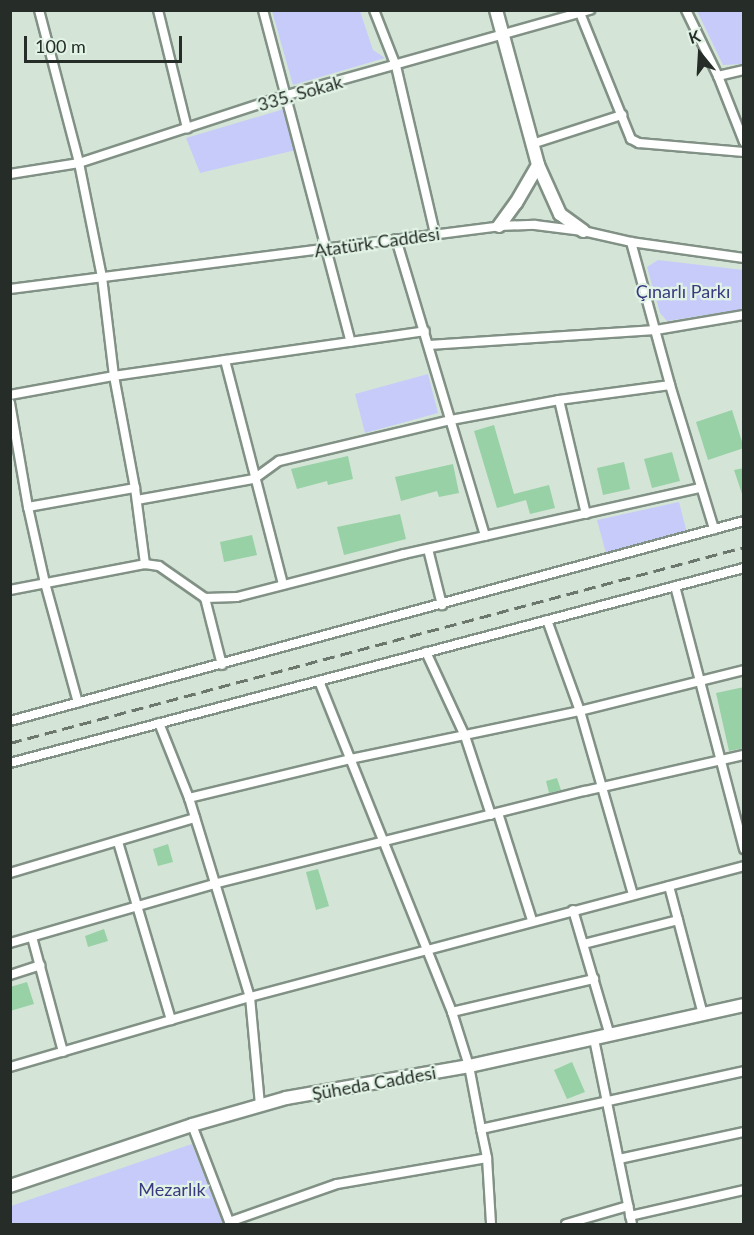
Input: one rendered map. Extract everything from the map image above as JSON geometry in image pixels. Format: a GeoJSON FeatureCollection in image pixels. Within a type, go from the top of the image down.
{"type":"FeatureCollection","features":[{"type":"Feature","properties":{"kind":"main road"},"geometry":{"type":"LineString","coordinates":[[496,10],[538,165],[560,214],[583,231]]}},
{"type":"Feature","properties":{"kind":"main road"},"geometry":{"type":"LineString","coordinates":[[499,226],[516,204],[538,165]]}},
{"type":"Feature","properties":{"kind":"main road","name":"Şüheda Caddesi"},"geometry":{"type":"LineString","coordinates":[[10,1186],[192,1125],[260,1105],[469,1066],[744,1005]]}},
{"type":"Feature","properties":{"kind":"street"},"geometry":{"type":"LineString","coordinates":[[39,10],[79,163],[102,277],[114,376],[137,500],[145,564]]}},
{"type":"Feature","properties":{"kind":"street"},"geometry":{"type":"LineString","coordinates":[[158,10],[187,128]]}},
{"type":"Feature","properties":{"kind":"street"},"geometry":{"type":"LineString","coordinates":[[263,10],[351,342]]}},
{"type":"Feature","properties":{"kind":"street"},"geometry":{"type":"LineString","coordinates":[[374,10],[396,66],[435,234]]}},
{"type":"Feature","properties":{"kind":"street","name":"335. Sokak"},"geometry":{"type":"LineString","coordinates":[[10,174],[79,163],[287,95],[590,10]]}},
{"type":"Feature","properties":{"kind":"street"},"geometry":{"type":"LineString","coordinates":[[686,10],[718,76],[744,142]]}},
{"type":"Feature","properties":{"kind":"street"},"geometry":{"type":"LineString","coordinates":[[580,13],[631,139],[639,143],[744,152]]}},
{"type":"Feature","properties":{"kind":"street"},"geometry":{"type":"LineString","coordinates":[[718,76],[744,70]]}},
{"type":"Feature","properties":{"kind":"street"},"geometry":{"type":"LineString","coordinates":[[532,144],[622,116]]}},
{"type":"Feature","properties":{"kind":"street","name":"Atatürk Caddesi"},"geometry":{"type":"LineString","coordinates":[[10,289],[499,226],[535,225],[583,231],[631,242],[744,258]]}},
{"type":"Feature","properties":{"kind":"street"},"geometry":{"type":"LineString","coordinates":[[396,239],[485,536]]}},
{"type":"Feature","properties":{"kind":"street"},"geometry":{"type":"LineString","coordinates":[[631,242],[670,385],[714,529]]}},
{"type":"Feature","properties":{"kind":"street"},"geometry":{"type":"LineString","coordinates":[[429,345],[656,330],[744,315]]}},
{"type":"Feature","properties":{"kind":"street"},"geometry":{"type":"LineString","coordinates":[[10,395],[114,376],[425,332]]}},
{"type":"Feature","properties":{"kind":"street"},"geometry":{"type":"LineString","coordinates":[[225,360],[283,585]]}},
{"type":"Feature","properties":{"kind":"street"},"geometry":{"type":"LineString","coordinates":[[137,500],[254,479],[279,461],[451,420],[559,399],[670,385]]}},
{"type":"Feature","properties":{"kind":"street"},"geometry":{"type":"LineString","coordinates":[[559,399],[586,514]]}},
{"type":"Feature","properties":{"kind":"street"},"geometry":{"type":"LineString","coordinates":[[10,403],[28,507],[45,583],[78,704]]}},
{"type":"Feature","properties":{"kind":"street"},"geometry":{"type":"LineString","coordinates":[[28,507],[135,488]]}},
{"type":"Feature","properties":{"kind":"street"},"geometry":{"type":"LineString","coordinates":[[10,590],[145,564],[159,566],[205,598],[237,597],[428,549],[700,488]]}},
{"type":"Feature","properties":{"kind":"street"},"geometry":{"type":"LineString","coordinates":[[10,721],[744,521]]}},
{"type":"Feature","properties":{"kind":"street"},"geometry":{"type":"LineString","coordinates":[[428,549],[442,605]]}},
{"type":"Feature","properties":{"kind":"street"},"geometry":{"type":"LineString","coordinates":[[10,764],[744,568]]}},
{"type":"Feature","properties":{"kind":"street"},"geometry":{"type":"LineString","coordinates":[[675,586],[701,681],[719,761],[744,849]]}},
{"type":"Feature","properties":{"kind":"street"},"geometry":{"type":"LineString","coordinates":[[205,598],[222,664]]}},
{"type":"Feature","properties":{"kind":"street"},"geometry":{"type":"LineString","coordinates":[[548,620],[580,711],[633,895]]}},
{"type":"Feature","properties":{"kind":"street"},"geometry":{"type":"LineString","coordinates":[[426,652],[465,736],[532,920]]}},
{"type":"Feature","properties":{"kind":"street"},"geometry":{"type":"LineString","coordinates":[[189,798],[350,759],[580,711],[744,670]]}},
{"type":"Feature","properties":{"kind":"street"},"geometry":{"type":"LineString","coordinates":[[319,681],[452,1012],[469,1066],[481,1129],[486,1158],[491,1224]]}},
{"type":"Feature","properties":{"kind":"street"},"geometry":{"type":"LineString","coordinates":[[159,723],[189,798],[250,997],[260,1105]]}},
{"type":"Feature","properties":{"kind":"street"},"geometry":{"type":"LineString","coordinates":[[10,943],[214,884],[603,787],[744,755]]}},
{"type":"Feature","properties":{"kind":"street"},"geometry":{"type":"LineString","coordinates":[[10,873],[195,818]]}},
{"type":"Feature","properties":{"kind":"street"},"geometry":{"type":"LineString","coordinates":[[118,842],[171,1020]]}},
{"type":"Feature","properties":{"kind":"street"},"geometry":{"type":"LineString","coordinates":[[10,1067],[250,997],[532,920],[744,866]]}},
{"type":"Feature","properties":{"kind":"street"},"geometry":{"type":"LineString","coordinates":[[669,886],[703,1015]]}},
{"type":"Feature","properties":{"kind":"street"},"geometry":{"type":"LineString","coordinates":[[573,910],[610,1036]]}},
{"type":"Feature","properties":{"kind":"street"},"geometry":{"type":"LineString","coordinates":[[584,944],[678,920]]}},
{"type":"Feature","properties":{"kind":"street"},"geometry":{"type":"LineString","coordinates":[[32,937],[63,1052]]}},
{"type":"Feature","properties":{"kind":"street"},"geometry":{"type":"LineString","coordinates":[[10,975],[40,965]]}},
{"type":"Feature","properties":{"kind":"street"},"geometry":{"type":"LineString","coordinates":[[452,1012],[594,979]]}},
{"type":"Feature","properties":{"kind":"street"},"geometry":{"type":"LineString","coordinates":[[594,1039],[631,1220],[744,1190]]}},
{"type":"Feature","properties":{"kind":"street"},"geometry":{"type":"LineString","coordinates":[[481,1129],[744,1071]]}},
{"type":"Feature","properties":{"kind":"street"},"geometry":{"type":"LineString","coordinates":[[192,1125],[230,1223],[337,1184],[486,1158]]}},
{"type":"Feature","properties":{"kind":"street"},"geometry":{"type":"LineString","coordinates":[[619,1159],[744,1132]]}},
{"type":"Feature","properties":{"kind":"street"},"geometry":{"type":"LineString","coordinates":[[566,1224],[628,1206]]}},
{"type":"Feature","properties":{"kind":"green space"},"geometry":{"type":"Polygon","coordinates":[[[272,11],[360,11],[373,50],[385,58],[293,85],[272,11]]]}},
{"type":"Feature","properties":{"kind":"green space"},"geometry":{"type":"Polygon","coordinates":[[[697,11],[743,11],[743,64],[723,65],[697,11]]]}},
{"type":"Feature","properties":{"kind":"green space"},"geometry":{"type":"Polygon","coordinates":[[[284,109],[296,150],[200,173],[186,138],[284,109]]]}},
{"type":"Feature","properties":{"kind":"green space","name":"Çınarlı Parkı"},"geometry":{"type":"Polygon","coordinates":[[[658,260],[743,270],[743,309],[667,321],[660,313],[647,267],[658,260]]]}},
{"type":"Feature","properties":{"kind":"green space"},"geometry":{"type":"Polygon","coordinates":[[[428,374],[438,413],[365,433],[355,394],[428,374]]]}},
{"type":"Feature","properties":{"kind":"green space"},"geometry":{"type":"Polygon","coordinates":[[[679,502],[687,533],[607,557],[597,520],[679,502]]]}},
{"type":"Feature","properties":{"kind":"green space","name":"Mezarlık"},"geometry":{"type":"Polygon","coordinates":[[[192,1144],[223,1224],[11,1224],[11,1206],[192,1144]]]}},
{"type":"Feature","properties":{"kind":"building"},"geometry":{"type":"Polygon","coordinates":[[[732,410],[744,448],[708,460],[696,422],[732,410]]]}},
{"type":"Feature","properties":{"kind":"building"},"geometry":{"type":"Polygon","coordinates":[[[494,425],[514,494],[549,485],[555,508],[530,514],[526,500],[497,508],[474,431],[494,425]]]}},
{"type":"Feature","properties":{"kind":"building"},"geometry":{"type":"Polygon","coordinates":[[[672,452],[680,481],[652,488],[644,459],[672,452]]]}},
{"type":"Feature","properties":{"kind":"building"},"geometry":{"type":"Polygon","coordinates":[[[348,456],[353,479],[328,485],[327,481],[297,489],[291,469],[348,456]]]}},
{"type":"Feature","properties":{"kind":"building"},"geometry":{"type":"Polygon","coordinates":[[[624,462],[630,489],[603,495],[597,468],[624,462]]]}},
{"type":"Feature","properties":{"kind":"building"},"geometry":{"type":"Polygon","coordinates":[[[453,464],[459,493],[439,497],[437,491],[401,501],[395,477],[453,464]]]}},
{"type":"Feature","properties":{"kind":"building"},"geometry":{"type":"Polygon","coordinates":[[[744,468],[744,494],[742,494],[734,470],[744,468]]]}},
{"type":"Feature","properties":{"kind":"building"},"geometry":{"type":"Polygon","coordinates":[[[400,514],[406,539],[344,555],[337,527],[400,514]]]}},
{"type":"Feature","properties":{"kind":"building"},"geometry":{"type":"Polygon","coordinates":[[[252,535],[257,555],[224,562],[220,542],[252,535]]]}},
{"type":"Feature","properties":{"kind":"building"},"geometry":{"type":"Polygon","coordinates":[[[744,687],[744,748],[729,751],[716,693],[744,687]]]}},
{"type":"Feature","properties":{"kind":"building"},"geometry":{"type":"Polygon","coordinates":[[[557,778],[561,790],[549,793],[546,781],[557,778]]]}},
{"type":"Feature","properties":{"kind":"building"},"geometry":{"type":"Polygon","coordinates":[[[168,844],[173,862],[158,866],[153,849],[168,844]]]}},
{"type":"Feature","properties":{"kind":"building"},"geometry":{"type":"Polygon","coordinates":[[[318,869],[329,906],[316,910],[306,872],[318,869]]]}},
{"type":"Feature","properties":{"kind":"building"},"geometry":{"type":"Polygon","coordinates":[[[104,929],[108,941],[88,947],[85,936],[104,929]]]}},
{"type":"Feature","properties":{"kind":"building"},"geometry":{"type":"Polygon","coordinates":[[[27,982],[34,1004],[10,1011],[10,987],[27,982]]]}},
{"type":"Feature","properties":{"kind":"building"},"geometry":{"type":"Polygon","coordinates":[[[572,1062],[585,1092],[567,1099],[554,1070],[572,1062]]]}},
{"type":"Feature","properties":{"kind":"railway"},"geometry":{"type":"LineString","coordinates":[[10,743],[744,547]]}}]}
